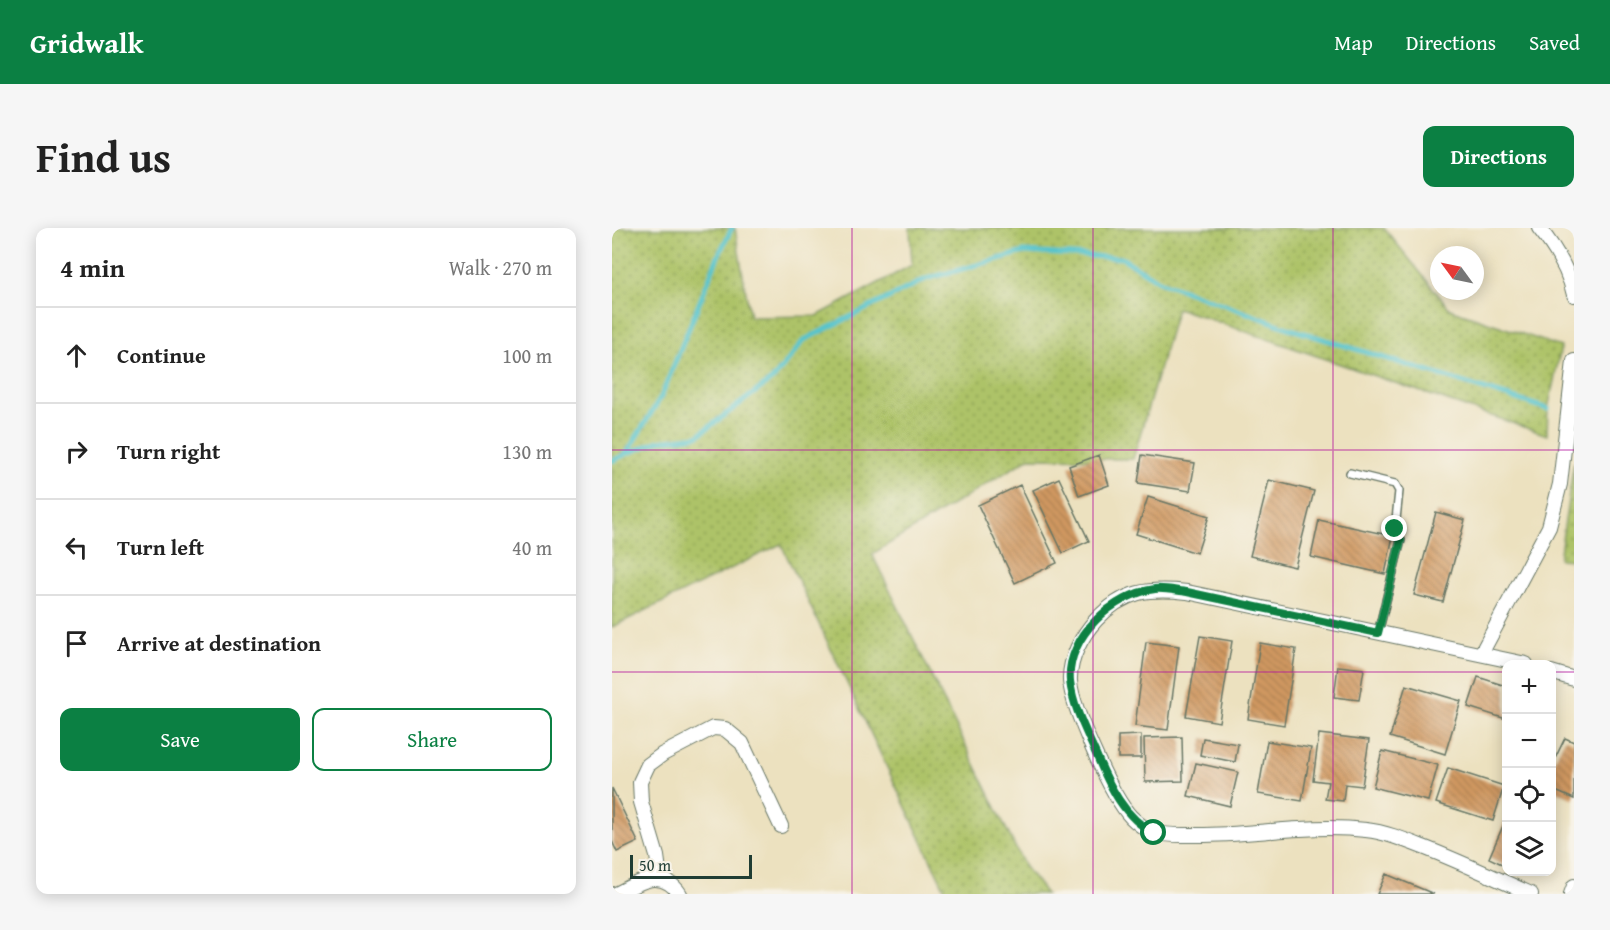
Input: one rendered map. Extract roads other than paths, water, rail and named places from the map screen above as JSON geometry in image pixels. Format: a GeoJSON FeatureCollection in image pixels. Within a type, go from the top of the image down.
{"type":"FeatureCollection","features":[{"type":"Feature","properties":{"kind":"street"},"geometry":{"type":"LineString","coordinates":[[1539,228],[1552,244],[1571,280],[1574,295]]}},
{"type":"Feature","properties":{"kind":"street"},"geometry":{"type":"LineString","coordinates":[[1481,654],[1548,527],[1560,484],[1574,361]]}},
{"type":"Feature","properties":{"kind":"street"},"geometry":{"type":"LineString","coordinates":[[1508,660],[1187,592],[1157,589],[1132,595],[1105,610],[1087,629],[1074,656],[1070,680],[1077,711],[1104,772],[1129,816],[1154,833],[1223,835],[1302,828],[1367,830],[1405,840],[1531,894]]}},
{"type":"Feature","properties":{"kind":"street"},"geometry":{"type":"LineString","coordinates":[[1556,674],[1574,679]]}},
{"type":"Feature","properties":{"kind":"street"},"geometry":{"type":"LineString","coordinates":[[660,878],[657,856],[641,802],[640,782],[648,765],[663,754],[713,728],[725,729],[742,743],[781,826]]}},
{"type":"Feature","properties":{"kind":"street"},"geometry":{"type":"LineString","coordinates":[[616,894],[645,880],[660,878],[674,885],[680,894]]}},
{"type":"Feature","properties":{"kind":"street"},"geometry":{"type":"LineString","coordinates":[[1571,894],[1574,886]]}},
{"type":"Feature","properties":{"kind":"lane"},"geometry":{"type":"LineString","coordinates":[[1350,472],[1395,484],[1399,491],[1395,529],[1401,540],[1378,633]]}},
{"type":"Feature","properties":{"kind":"waterway"},"geometry":{"type":"LineString","coordinates":[[612,461],[626,454],[661,397],[719,254],[732,228]]}},
{"type":"Feature","properties":{"kind":"waterway"},"geometry":{"type":"LineString","coordinates":[[626,454],[659,441],[697,436],[774,378],[804,340],[926,279],[1024,252],[1122,258],[1159,281],[1288,328],[1548,409]]}}]}
